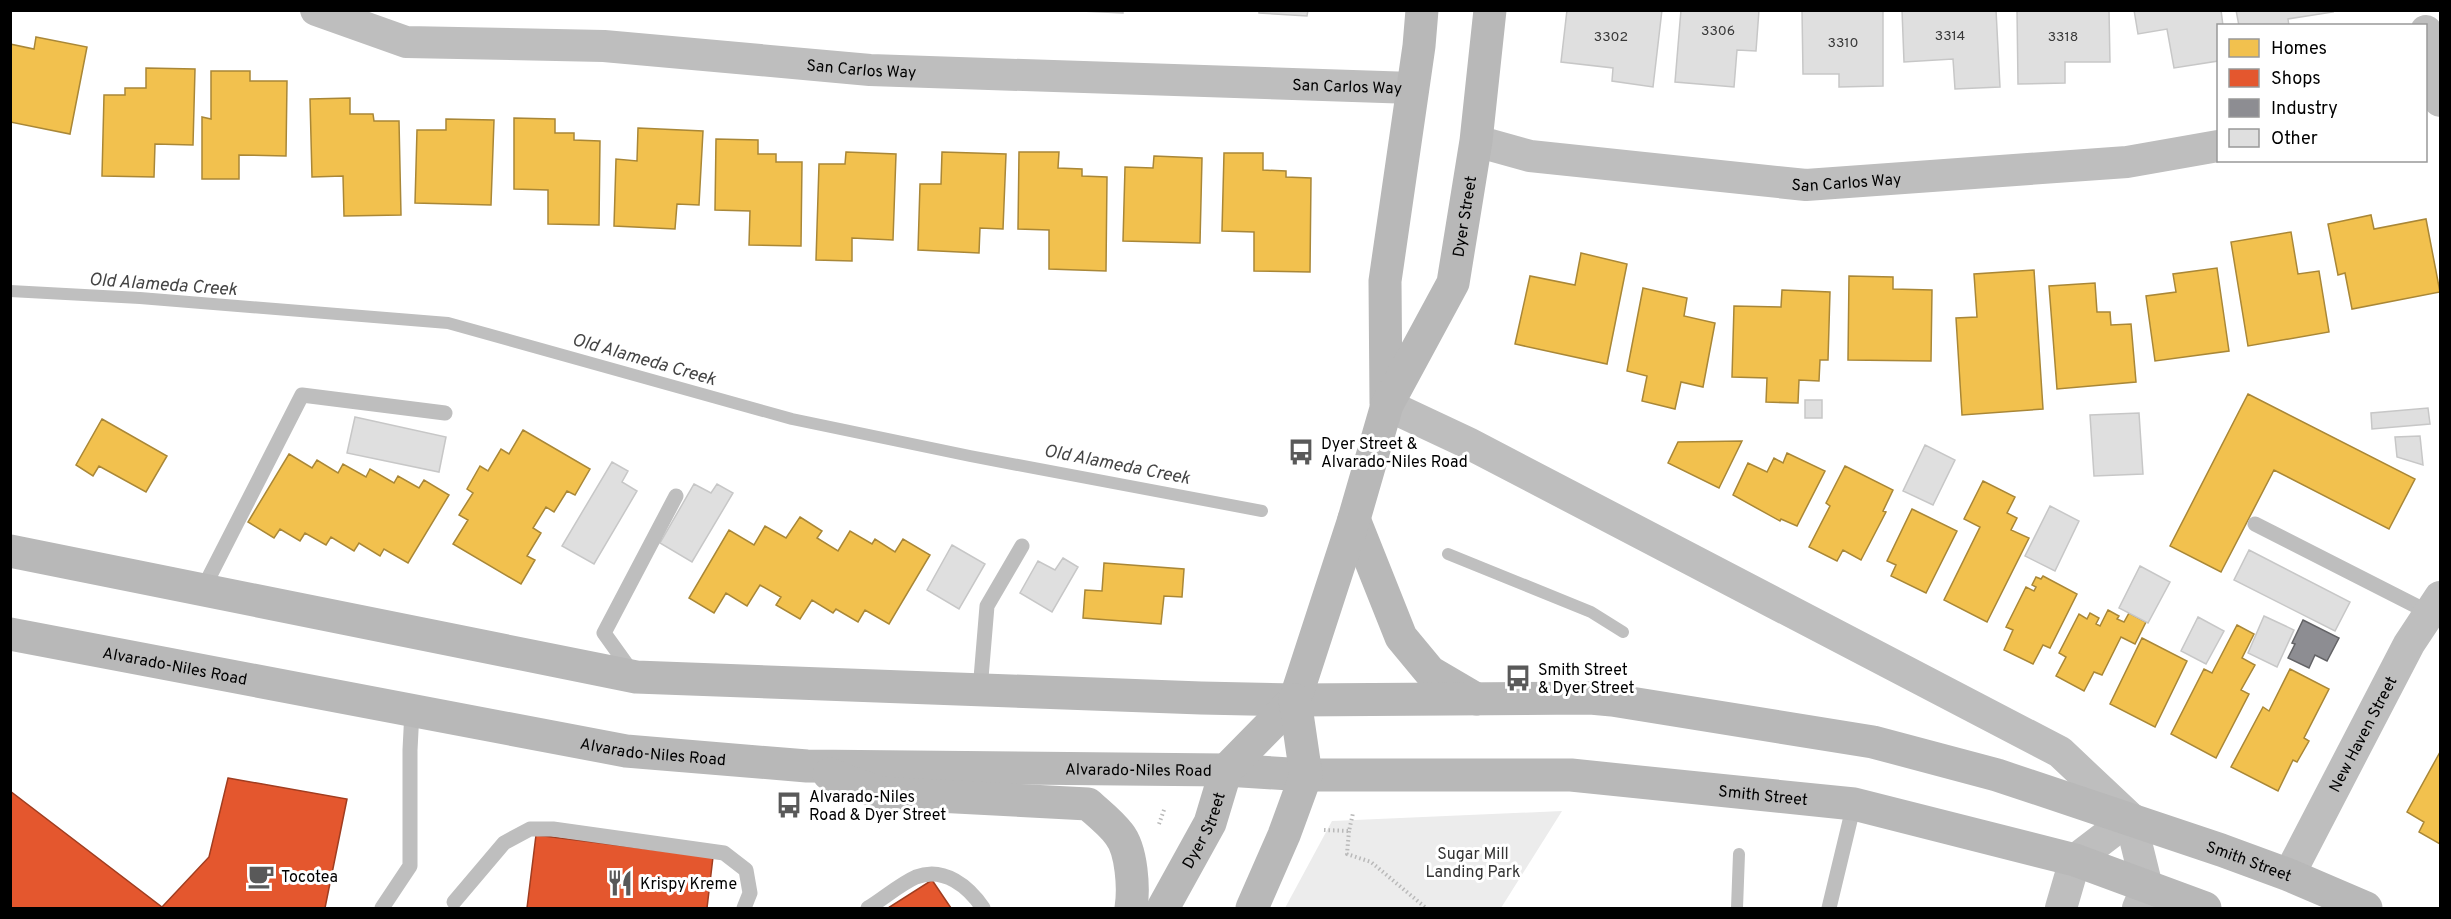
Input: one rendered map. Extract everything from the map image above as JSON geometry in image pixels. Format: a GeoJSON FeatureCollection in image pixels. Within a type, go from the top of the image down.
{"type":"FeatureCollection","features":[{"type":"Feature","properties":{"kind":"main road","name":"Dyer Street"},"geometry":{"type":"LineString","coordinates":[[1386,405],[1385,281],[1422,10]]}},
{"type":"Feature","properties":{"kind":"main road","name":"Dyer Street"},"geometry":{"type":"LineString","coordinates":[[1252,909],[1284,835],[1306,775],[1295,700],[1354,519],[1386,405],[1453,283],[1476,141],[1491,10]]}},
{"type":"Feature","properties":{"kind":"main road"},"geometry":{"type":"LineString","coordinates":[[1354,519],[1401,637],[1430,672],[1476,699]]}},
{"type":"Feature","properties":{"kind":"main road"},"geometry":{"type":"LineString","coordinates":[[10,551],[636,677],[1295,700]]}},
{"type":"Feature","properties":{"kind":"main road","name":"Alvarado-Niles Road"},"geometry":{"type":"LineString","coordinates":[[10,634],[626,752],[807,766],[1226,770],[1306,775]]}},
{"type":"Feature","properties":{"kind":"main road","name":"Smith Street"},"geometry":{"type":"LineString","coordinates":[[1295,700],[1590,698],[1873,742],[1996,775],[2130,818],[2289,875],[2366,909]]}},
{"type":"Feature","properties":{"kind":"main road","name":"Dyer Street"},"geometry":{"type":"LineString","coordinates":[[1164,909],[1210,823],[1226,770],[1295,700]]}},
{"type":"Feature","properties":{"kind":"main road"},"geometry":{"type":"LineString","coordinates":[[807,766],[879,794],[1089,804],[1121,835],[1129,858],[1133,894],[1131,909]]}},
{"type":"Feature","properties":{"kind":"main road","name":"Smith Street"},"geometry":{"type":"LineString","coordinates":[[1306,775],[1571,775],[1854,804],[2075,860],[2142,898],[2205,909]]}},
{"type":"Feature","properties":{"kind":"street","name":"San Carlos Way"},"geometry":{"type":"LineString","coordinates":[[316,10],[406,42],[604,46],[870,70],[1413,88]]}},
{"type":"Feature","properties":{"kind":"street"},"geometry":{"type":"LineString","coordinates":[[2427,36],[2440,100]]}},
{"type":"Feature","properties":{"kind":"street","name":"San Carlos Way"},"geometry":{"type":"LineString","coordinates":[[1476,141],[1530,156],[1806,185],[2127,162],[2217,146]]}},
{"type":"Feature","properties":{"kind":"street","name":"Smith Street"},"geometry":{"type":"LineString","coordinates":[[1386,405],[1479,448],[2060,752],[2130,818]]}},
{"type":"Feature","properties":{"kind":"street","name":"New Haven Street"},"geometry":{"type":"LineString","coordinates":[[2289,875],[2409,644],[2435,605]]}},
{"type":"Feature","properties":{"kind":"street"},"geometry":{"type":"LineString","coordinates":[[2061,909],[2075,860],[2130,818],[2142,898]]}},
{"type":"Feature","properties":{"kind":"lane"},"geometry":{"type":"LineString","coordinates":[[203,590],[302,394],[445,413]]}},
{"type":"Feature","properties":{"kind":"lane"},"geometry":{"type":"LineString","coordinates":[[636,677],[604,633],[676,496]]}},
{"type":"Feature","properties":{"kind":"lane"},"geometry":{"type":"LineString","coordinates":[[2254,524],[2435,605]]}},
{"type":"Feature","properties":{"kind":"lane"},"geometry":{"type":"LineString","coordinates":[[980,690],[987,606],[1022,546]]}},
{"type":"Feature","properties":{"kind":"lane"},"geometry":{"type":"LineString","coordinates":[[382,909],[410,866],[412,711]]}},
{"type":"Feature","properties":{"kind":"lane"},"geometry":{"type":"LineString","coordinates":[[1829,909],[1854,804]]}},
{"type":"Feature","properties":{"kind":"lane"},"geometry":{"type":"LineString","coordinates":[[454,902],[504,843],[530,829],[553,829],[724,853],[746,870],[750,893],[744,909]]}},
{"type":"Feature","properties":{"kind":"lane"},"geometry":{"type":"LineString","coordinates":[[868,909],[917,877],[944,874],[971,891],[983,909]]}},
{"type":"Feature","properties":{"kind":"path"},"geometry":{"type":"LineString","coordinates":[[1159,824],[1167,801]]}},
{"type":"Feature","properties":{"kind":"path"},"geometry":{"type":"LineString","coordinates":[[1349,831],[1347,854],[1371,862],[1426,909]]}},
{"type":"Feature","properties":{"kind":"green space","name":"Sugar Mill Landing Park"},"geometry":{"type":"Polygon","coordinates":[[[1562,811],[1501,908],[1285,908],[1332,821],[1562,811]]]}},
{"type":"Feature","properties":{"kind":"building: Homes"},"geometry":{"type":"Polygon","coordinates":[[[36,37],[87,47],[70,134],[10,122],[10,44],[34,49],[36,37]]]}},
{"type":"Feature","properties":{"kind":"building: Homes"},"geometry":{"type":"Polygon","coordinates":[[[146,68],[195,69],[193,145],[155,144],[154,177],[102,176],[104,95],[125,95],[125,88],[146,88],[146,68]]]}},
{"type":"Feature","properties":{"kind":"building: Homes"},"geometry":{"type":"Polygon","coordinates":[[[211,71],[250,71],[250,81],[287,81],[286,156],[239,155],[239,179],[202,179],[202,117],[211,119],[211,71]]]}},
{"type":"Feature","properties":{"kind":"building: Homes"},"geometry":{"type":"Polygon","coordinates":[[[350,98],[350,114],[373,114],[374,121],[399,121],[401,215],[344,216],[343,176],[312,177],[310,99],[350,98]]]}},
{"type":"Feature","properties":{"kind":"building: Homes"},"geometry":{"type":"Polygon","coordinates":[[[514,118],[555,119],[555,133],[574,133],[574,140],[600,141],[599,225],[548,224],[548,190],[514,189],[514,118]]]}},
{"type":"Feature","properties":{"kind":"building: Homes"},"geometry":{"type":"Polygon","coordinates":[[[446,119],[494,120],[491,205],[415,203],[417,130],[446,130],[446,119]]]}},
{"type":"Feature","properties":{"kind":"building: Homes"},"geometry":{"type":"Polygon","coordinates":[[[638,128],[703,131],[699,205],[677,204],[675,229],[614,226],[616,159],[637,161],[638,128]]]}},
{"type":"Feature","properties":{"kind":"building: Homes"},"geometry":{"type":"Polygon","coordinates":[[[716,139],[758,140],[758,154],[776,154],[776,162],[802,162],[801,246],[749,245],[750,211],[715,210],[716,139]]]}},
{"type":"Feature","properties":{"kind":"building: Homes"},"geometry":{"type":"Polygon","coordinates":[[[846,152],[896,154],[893,240],[852,238],[852,261],[816,260],[819,164],[845,164],[846,152]]]}},
{"type":"Feature","properties":{"kind":"building: Homes"},"geometry":{"type":"Polygon","coordinates":[[[942,152],[1006,154],[1003,229],[980,228],[979,253],[918,250],[920,184],[941,184],[942,152]]]}},
{"type":"Feature","properties":{"kind":"building: Homes"},"geometry":{"type":"Polygon","coordinates":[[[1019,152],[1059,152],[1058,168],[1082,169],[1082,176],[1107,177],[1106,271],[1049,269],[1049,230],[1018,229],[1019,152]]]}},
{"type":"Feature","properties":{"kind":"building: Homes"},"geometry":{"type":"Polygon","coordinates":[[[1224,153],[1263,153],[1263,170],[1286,171],[1286,177],[1311,178],[1310,272],[1254,271],[1254,232],[1222,231],[1224,153]]]}},
{"type":"Feature","properties":{"kind":"building: Homes"},"geometry":{"type":"Polygon","coordinates":[[[1154,156],[1202,158],[1200,243],[1123,241],[1125,167],[1153,168],[1154,156]]]}},
{"type":"Feature","properties":{"kind":"building: Homes"},"geometry":{"type":"Polygon","coordinates":[[[2371,215],[2374,229],[2426,219],[2440,292],[2352,309],[2345,273],[2338,275],[2328,224],[2371,215]]]}},
{"type":"Feature","properties":{"kind":"building: Homes"},"geometry":{"type":"Polygon","coordinates":[[[2291,232],[2298,274],[2319,271],[2329,332],[2248,346],[2231,242],[2291,232]]]}},
{"type":"Feature","properties":{"kind":"building: Homes"},"geometry":{"type":"Polygon","coordinates":[[[1581,253],[1627,264],[1607,364],[1515,344],[1530,276],[1575,285],[1581,253]]]}},
{"type":"Feature","properties":{"kind":"building: Homes"},"geometry":{"type":"Polygon","coordinates":[[[2217,268],[2229,351],[2155,361],[2146,296],[2176,292],[2173,274],[2217,268]]]}},
{"type":"Feature","properties":{"kind":"building: Homes"},"geometry":{"type":"Polygon","coordinates":[[[2034,270],[2043,409],[1962,415],[1956,318],[1977,317],[1974,274],[2034,270]]]}},
{"type":"Feature","properties":{"kind":"building: Homes"},"geometry":{"type":"Polygon","coordinates":[[[1849,276],[1893,277],[1893,289],[1932,290],[1931,361],[1848,360],[1849,276]]]}},
{"type":"Feature","properties":{"kind":"building: Homes"},"geometry":{"type":"Polygon","coordinates":[[[2095,283],[2097,312],[2110,312],[2111,325],[2131,324],[2136,382],[2057,389],[2049,286],[2095,283]]]}},
{"type":"Feature","properties":{"kind":"building: Homes"},"geometry":{"type":"Polygon","coordinates":[[[1643,288],[1687,298],[1684,316],[1715,323],[1703,387],[1681,382],[1675,409],[1642,401],[1647,376],[1627,371],[1643,288]]]}},
{"type":"Feature","properties":{"kind":"building: Homes"},"geometry":{"type":"Polygon","coordinates":[[[1782,290],[1830,292],[1828,360],[1820,360],[1819,381],[1799,380],[1798,403],[1766,402],[1767,378],[1732,377],[1734,306],[1781,307],[1782,290]]]}},
{"type":"Feature","properties":{"kind":"building: Homes"},"geometry":{"type":"Polygon","coordinates":[[[2248,394],[2415,479],[2389,529],[2274,470],[2221,572],[2170,546],[2248,394]]]}},
{"type":"Feature","properties":{"kind":"building: Homes"},"geometry":{"type":"Polygon","coordinates":[[[102,419],[167,456],[146,492],[99,466],[93,476],[76,465],[102,419]]]}},
{"type":"Feature","properties":{"kind":"building: Homes"},"geometry":{"type":"Polygon","coordinates":[[[523,430],[590,469],[575,495],[567,491],[554,512],[546,507],[533,528],[541,533],[527,556],[535,560],[521,584],[453,544],[468,520],[459,515],[473,493],[467,489],[480,466],[488,471],[501,449],[509,454],[523,430]]]}},
{"type":"Feature","properties":{"kind":"building: Homes"},"geometry":{"type":"Polygon","coordinates":[[[1742,441],[1719,488],[1668,463],[1678,442],[1742,441]]]}},
{"type":"Feature","properties":{"kind":"building: Homes"},"geometry":{"type":"Polygon","coordinates":[[[1787,453],[1825,471],[1797,526],[1781,519],[1780,521],[1733,495],[1748,463],[1767,472],[1774,458],[1783,463],[1787,453]]]}},
{"type":"Feature","properties":{"kind":"building: Homes"},"geometry":{"type":"Polygon","coordinates":[[[289,454],[312,468],[317,460],[338,473],[343,464],[366,477],[370,469],[394,483],[398,476],[419,488],[424,480],[449,495],[408,563],[384,549],[380,556],[359,543],[354,551],[331,537],[326,545],[305,533],[300,541],[280,529],[274,538],[248,522],[289,454]]]}},
{"type":"Feature","properties":{"kind":"building: Homes"},"geometry":{"type":"Polygon","coordinates":[[[1845,466],[1893,490],[1883,511],[1886,512],[1861,560],[1843,550],[1837,561],[1809,547],[1830,506],[1826,503],[1845,466]]]}},
{"type":"Feature","properties":{"kind":"building: Homes"},"geometry":{"type":"Polygon","coordinates":[[[1983,481],[2015,497],[2007,513],[2017,518],[2011,530],[2029,538],[1987,622],[1944,600],[1980,527],[1964,519],[1983,481]]]}},
{"type":"Feature","properties":{"kind":"building: Homes"},"geometry":{"type":"Polygon","coordinates":[[[1912,509],[1957,531],[1926,593],[1891,576],[1896,565],[1887,561],[1912,509]]]}},
{"type":"Feature","properties":{"kind":"building: Homes"},"geometry":{"type":"Polygon","coordinates":[[[800,517],[822,531],[817,538],[838,551],[850,531],[872,544],[875,539],[895,552],[903,539],[930,555],[889,624],[865,610],[858,622],[836,609],[833,613],[812,600],[800,619],[776,605],[781,597],[760,585],[747,606],[726,593],[714,613],[689,598],[729,530],[754,545],[765,526],[786,538],[800,517]]]}},
{"type":"Feature","properties":{"kind":"building: Homes"},"geometry":{"type":"Polygon","coordinates":[[[1104,563],[1184,569],[1182,597],[1164,596],[1161,624],[1083,618],[1085,590],[1102,591],[1104,563]]]}},
{"type":"Feature","properties":{"kind":"building: Homes"},"geometry":{"type":"Polygon","coordinates":[[[2043,576],[2077,594],[2050,648],[2043,645],[2033,664],[2004,650],[2013,630],[2006,627],[2026,587],[2034,591],[2036,587],[2032,585],[2036,577],[2041,579],[2043,576]]]}},
{"type":"Feature","properties":{"kind":"building: Homes"},"geometry":{"type":"Polygon","coordinates":[[[2108,610],[2124,622],[2129,613],[2146,622],[2135,644],[2121,637],[2102,675],[2094,672],[2084,691],[2056,676],[2066,657],[2059,653],[2079,614],[2087,619],[2090,613],[2099,618],[2096,624],[2100,626],[2108,610]]]}},
{"type":"Feature","properties":{"kind":"building: Homes"},"geometry":{"type":"Polygon","coordinates":[[[2237,625],[2254,634],[2242,658],[2255,665],[2241,690],[2249,694],[2216,758],[2171,734],[2204,669],[2212,673],[2237,625]]]}},
{"type":"Feature","properties":{"kind":"building: Homes"},"geometry":{"type":"Polygon","coordinates":[[[2142,638],[2187,661],[2155,727],[2110,704],[2142,638]]]}},
{"type":"Feature","properties":{"kind":"building: Homes"},"geometry":{"type":"Polygon","coordinates":[[[2290,669],[2329,689],[2304,738],[2309,741],[2297,762],[2293,760],[2278,791],[2231,767],[2263,707],[2269,711],[2290,669]]]}},
{"type":"Feature","properties":{"kind":"building: Homes"},"geometry":{"type":"Polygon","coordinates":[[[2440,752],[2440,844],[2419,832],[2424,822],[2407,812],[2440,752]]]}},
{"type":"Feature","properties":{"kind":"building: Shops"},"geometry":{"type":"Polygon","coordinates":[[[228,778],[347,799],[325,908],[10,908],[10,791],[162,907],[209,857],[228,778]]]}},
{"type":"Feature","properties":{"kind":"building: Shops","name":"Krispy Kreme"},"geometry":{"type":"Polygon","coordinates":[[[536,835],[713,857],[707,908],[527,908],[536,835]]]}},
{"type":"Feature","properties":{"kind":"building: Shops"},"geometry":{"type":"Polygon","coordinates":[[[932,880],[951,908],[888,908],[932,880]]]}},
{"type":"Feature","properties":{"kind":"building: Industry"},"geometry":{"type":"Polygon","coordinates":[[[2303,620],[2339,638],[2327,661],[2315,655],[2309,668],[2288,658],[2303,620]]]}},
{"type":"Feature","properties":{"kind":"building: Other"},"geometry":{"type":"Polygon","coordinates":[[[1059,10],[1123,10],[1123,13],[1059,10]]]}},
{"type":"Feature","properties":{"kind":"building: Other"},"geometry":{"type":"Polygon","coordinates":[[[1259,10],[1308,10],[1307,16],[1259,13],[1259,10]]]}},
{"type":"Feature","properties":{"kind":"building: Other"},"geometry":{"type":"Polygon","coordinates":[[[1567,10],[1662,10],[1653,87],[1612,81],[1613,68],[1561,62],[1567,10]]]}},
{"type":"Feature","properties":{"kind":"building: Other"},"geometry":{"type":"Polygon","coordinates":[[[1681,10],[1759,10],[1756,51],[1737,50],[1734,87],[1675,82],[1681,10]]]}},
{"type":"Feature","properties":{"kind":"building: Other"},"geometry":{"type":"Polygon","coordinates":[[[1802,10],[1883,10],[1883,86],[1839,87],[1839,74],[1803,74],[1802,10]]]}},
{"type":"Feature","properties":{"kind":"building: Other"},"geometry":{"type":"Polygon","coordinates":[[[1902,10],[1996,10],[2000,87],[1955,89],[1953,59],[1904,62],[1902,10]]]}},
{"type":"Feature","properties":{"kind":"building: Other"},"geometry":{"type":"Polygon","coordinates":[[[2017,10],[2109,10],[2110,62],[2065,62],[2065,83],[2018,84],[2017,10]]]}},
{"type":"Feature","properties":{"kind":"building: Other"},"geometry":{"type":"Polygon","coordinates":[[[2134,10],[2221,10],[2223,24],[2217,24],[2217,61],[2174,68],[2167,29],[2138,34],[2134,10]]]}},
{"type":"Feature","properties":{"kind":"building: Other"},"geometry":{"type":"Polygon","coordinates":[[[2236,10],[2332,10],[2333,12],[2288,19],[2289,24],[2239,24],[2236,10]]]}},
{"type":"Feature","properties":{"kind":"building: Other"},"geometry":{"type":"Polygon","coordinates":[[[1805,400],[1822,400],[1822,418],[1805,418],[1805,400]]]}},
{"type":"Feature","properties":{"kind":"building: Other"},"geometry":{"type":"Polygon","coordinates":[[[2428,408],[2430,424],[2372,429],[2371,413],[2428,408]]]}},
{"type":"Feature","properties":{"kind":"building: Other"},"geometry":{"type":"Polygon","coordinates":[[[2139,413],[2143,474],[2094,476],[2090,415],[2139,413]]]}},
{"type":"Feature","properties":{"kind":"building: Other"},"geometry":{"type":"Polygon","coordinates":[[[355,417],[446,437],[439,472],[347,453],[355,417]]]}},
{"type":"Feature","properties":{"kind":"building: Other"},"geometry":{"type":"Polygon","coordinates":[[[2420,436],[2423,465],[2397,457],[2395,437],[2420,436]]]}},
{"type":"Feature","properties":{"kind":"building: Other"},"geometry":{"type":"Polygon","coordinates":[[[1925,445],[1955,460],[1933,505],[1903,491],[1925,445]]]}},
{"type":"Feature","properties":{"kind":"building: Other"},"geometry":{"type":"Polygon","coordinates":[[[612,462],[628,471],[622,482],[637,491],[594,564],[562,546],[612,462]]]}},
{"type":"Feature","properties":{"kind":"building: Other"},"geometry":{"type":"Polygon","coordinates":[[[694,484],[711,493],[717,484],[733,493],[692,562],[660,543],[694,484]]]}},
{"type":"Feature","properties":{"kind":"building: Other"},"geometry":{"type":"Polygon","coordinates":[[[2050,506],[2079,521],[2055,571],[2025,556],[2050,506]]]}},
{"type":"Feature","properties":{"kind":"building: Other"},"geometry":{"type":"Polygon","coordinates":[[[952,545],[985,564],[959,609],[927,590],[952,545]]]}},
{"type":"Feature","properties":{"kind":"building: Other"},"geometry":{"type":"Polygon","coordinates":[[[2249,550],[2350,602],[2335,631],[2234,580],[2249,550]]]}},
{"type":"Feature","properties":{"kind":"building: Other"},"geometry":{"type":"Polygon","coordinates":[[[1063,558],[1078,567],[1052,612],[1020,593],[1038,561],[1055,570],[1063,558]]]}},
{"type":"Feature","properties":{"kind":"building: Other"},"geometry":{"type":"Polygon","coordinates":[[[2140,566],[2170,582],[2148,623],[2119,608],[2140,566]]]}},
{"type":"Feature","properties":{"kind":"building: Other"},"geometry":{"type":"Polygon","coordinates":[[[2264,616],[2294,630],[2277,667],[2248,653],[2264,616]]]}},
{"type":"Feature","properties":{"kind":"building: Other"},"geometry":{"type":"Polygon","coordinates":[[[2198,617],[2224,631],[2206,664],[2181,651],[2198,617]]]}},
{"type":"Feature","properties":{"kind":"waterway","name":"Old Alameda Creek"},"geometry":{"type":"LineString","coordinates":[[10,291],[140,298],[448,323],[792,419],[970,456],[1262,511]]}},
{"type":"Feature","properties":{"kind":"waterway","name":"Old Alameda Creek"},"geometry":{"type":"LineString","coordinates":[[1448,554],[1591,612],[1623,632]]}},
{"type":"Feature","properties":{"kind":"waterway","name":"Old Alameda Creek"},"geometry":{"type":"LineString","coordinates":[[1737,908],[1739,854]]}},
{"type":"Feature","properties":{"kind":"place","name":"Dyer Street & Alvarado-Niles Road"},"geometry":{"type":"Point","coordinates":[1301,452]}},
{"type":"Feature","properties":{"kind":"place","name":"Smith Street & Dyer Street"},"geometry":{"type":"Point","coordinates":[1518,678]}},
{"type":"Feature","properties":{"kind":"place","name":"Alvarado-Niles Road & Dyer Street"},"geometry":{"type":"Point","coordinates":[789,805]}},
{"type":"Feature","properties":{"kind":"place","name":"Tocotea"},"geometry":{"type":"Point","coordinates":[261,876]}},
{"type":"Feature","properties":{"kind":"place","name":"Krispy Kreme"},"geometry":{"type":"Point","coordinates":[620,883]}}]}
